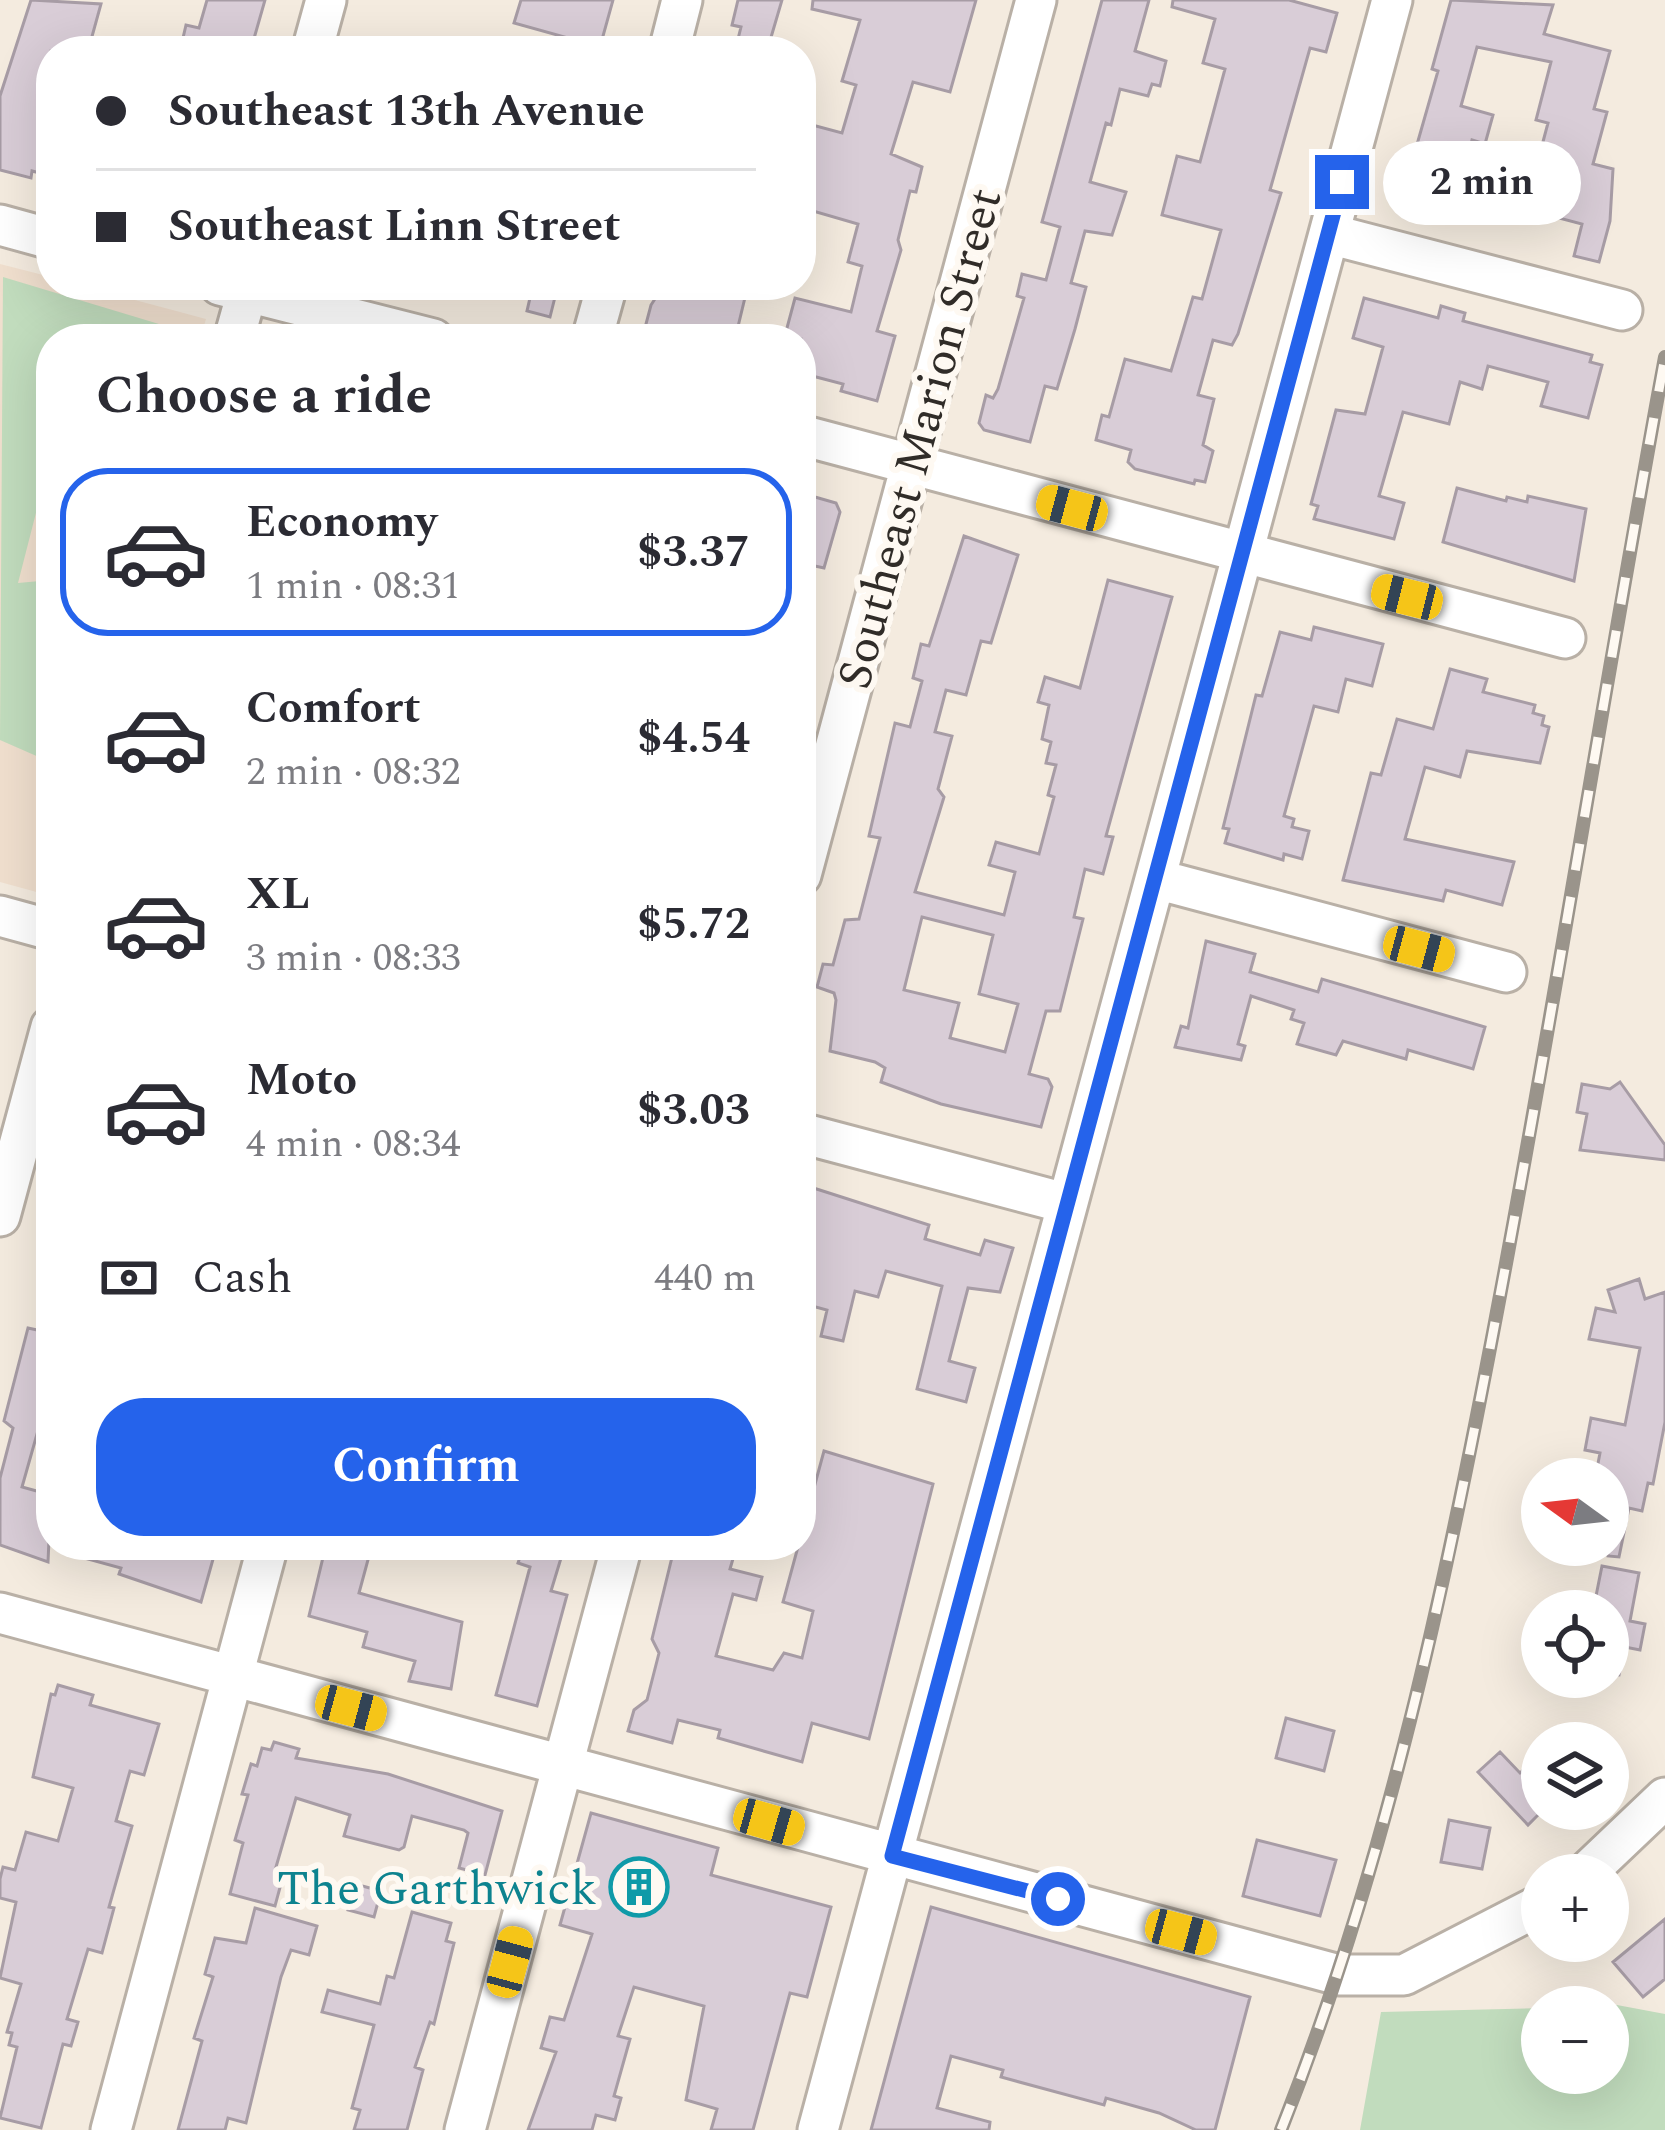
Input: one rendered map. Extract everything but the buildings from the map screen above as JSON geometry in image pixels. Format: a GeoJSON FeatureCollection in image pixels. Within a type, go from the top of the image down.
{"type":"FeatureCollection","features":[{"type":"Feature","properties":{"kind":"street"},"geometry":{"type":"LineString","coordinates":[[316,36],[326,0]]}},
{"type":"Feature","properties":{"kind":"street"},"geometry":{"type":"LineString","coordinates":[[673,36],[682,0]]}},
{"type":"Feature","properties":{"kind":"street","name":"Southeast Marion Street"},"geometry":{"type":"LineString","coordinates":[[816,820],[1036,0]]}},
{"type":"Feature","properties":{"kind":"street"},"geometry":{"type":"LineString","coordinates":[[818,2130],[1392,0]]}},
{"type":"Feature","properties":{"kind":"street"},"geometry":{"type":"LineString","coordinates":[[0,225],[36,235]]}},
{"type":"Feature","properties":{"kind":"street"},"geometry":{"type":"LineString","coordinates":[[1329,233],[1622,310]]}},
{"type":"Feature","properties":{"kind":"street"},"geometry":{"type":"LineString","coordinates":[[284,300],[376,324]]}},
{"type":"Feature","properties":{"kind":"street"},"geometry":{"type":"LineString","coordinates":[[816,439],[1565,638]]}},
{"type":"Feature","properties":{"kind":"street"},"geometry":{"type":"LineString","coordinates":[[1156,879],[1506,972]]}},
{"type":"Feature","properties":{"kind":"street"},"geometry":{"type":"LineString","coordinates":[[0,916],[36,926]]}},
{"type":"Feature","properties":{"kind":"street"},"geometry":{"type":"LineString","coordinates":[[0,1216],[36,1083]]}},
{"type":"Feature","properties":{"kind":"street"},"geometry":{"type":"LineString","coordinates":[[816,1137],[1065,1203]]}},
{"type":"Feature","properties":{"kind":"street"},"geometry":{"type":"LineString","coordinates":[[111,2130],[264,1560]]}},
{"type":"Feature","properties":{"kind":"street"},"geometry":{"type":"LineString","coordinates":[[465,2130],[618,1560]]}},
{"type":"Feature","properties":{"kind":"street"},"geometry":{"type":"LineString","coordinates":[[0,1613],[1339,1975],[1404,1975],[1521,1915]]}},
{"type":"Feature","properties":{"kind":"street"},"geometry":{"type":"LineString","coordinates":[[1606,1854],[1665,1798]]}},
{"type":"Feature","properties":{"kind":"shaded area"},"geometry":{"type":"Polygon","coordinates":[[[0,264],[36,273],[36,300],[135,300],[206,319],[204,324],[36,324],[36,892],[0,882],[0,264]]]}},
{"type":"Feature","properties":{"kind":"green space"},"geometry":{"type":"Polygon","coordinates":[[[3,277],[36,287],[36,300],[79,300],[159,324],[36,324],[36,513],[18,583],[36,581],[36,756],[0,740],[3,277]]]}},
{"type":"Feature","properties":{"kind":"green space"},"geometry":{"type":"Polygon","coordinates":[[[1629,2007],[1665,2014],[1665,2130],[1360,2130],[1381,2012],[1521,2009],[1521,2094],[1629,2094],[1629,2007]]]}},
{"type":"Feature","properties":{"kind":"railway"},"geometry":{"type":"LineString","coordinates":[[1281,2130],[1319,2029],[1383,1825],[1435,1617],[1521,1183],[1665,357]]}},
{"type":"Feature","properties":{"kind":"place","name":"The Garthwick"},"geometry":{"type":"Point","coordinates":[639,1887]}},
{"type":"Feature","properties":{"kind":"route"},"geometry":{"type":"LineString","coordinates":[[1058,1899],[892,1856],[1342,182]]}}]}
